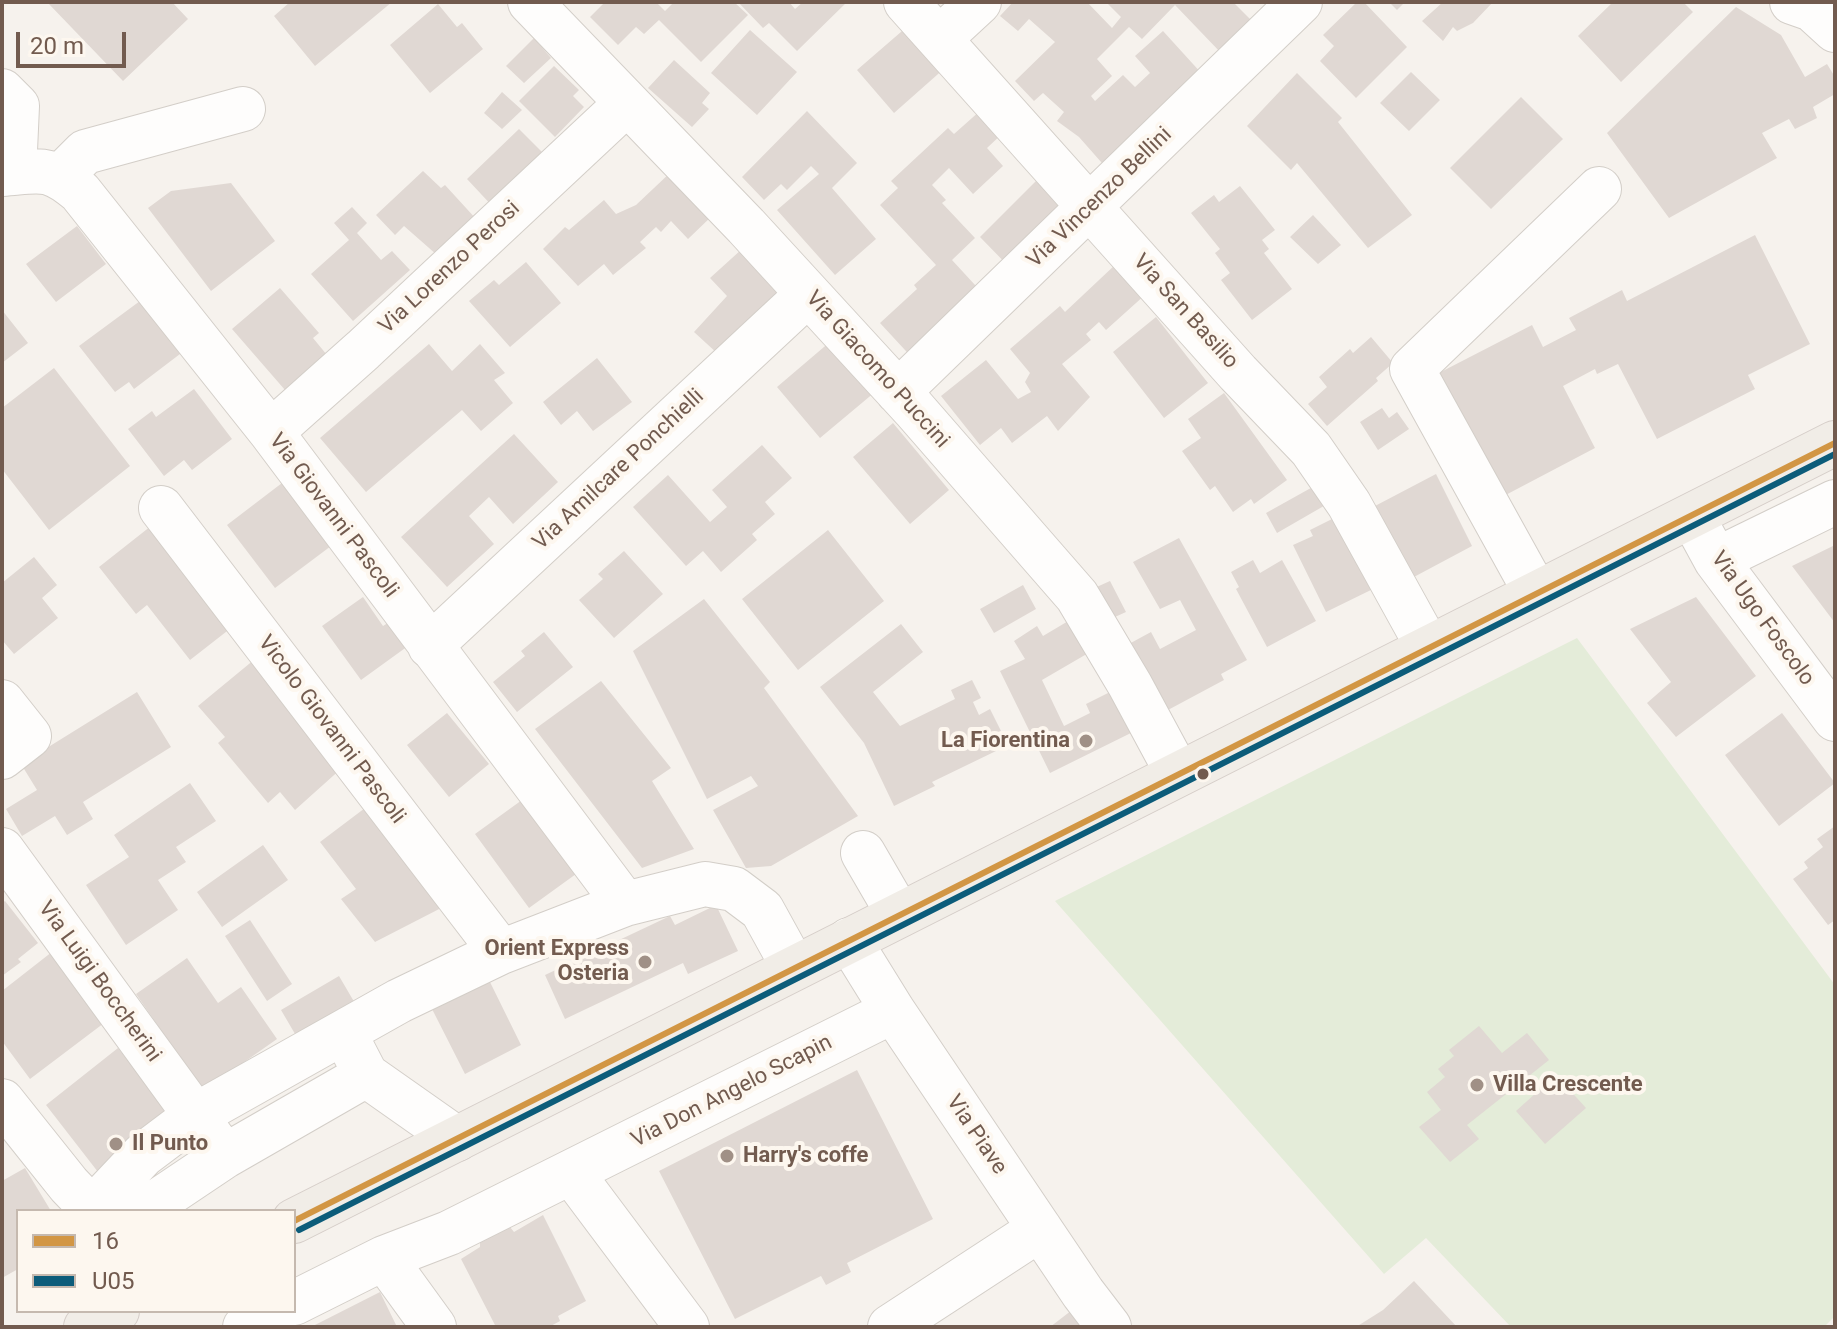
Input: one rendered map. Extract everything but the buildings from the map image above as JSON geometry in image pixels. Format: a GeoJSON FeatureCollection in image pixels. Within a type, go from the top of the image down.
{"type":"FeatureCollection","features":[{"type":"Feature","properties":{"kind":"main road"},"geometry":{"type":"LineString","coordinates":[[296,1220],[1835,443]]}},
{"type":"Feature","properties":{"kind":"main road"},"geometry":{"type":"LineString","coordinates":[[86,1327],[113,1313]]}},
{"type":"Feature","properties":{"kind":"street","name":"Via Giacomo Puccini"},"geometry":{"type":"LineString","coordinates":[[530,2],[808,294],[1077,596],[1178,774]]}},
{"type":"Feature","properties":{"kind":"street","name":"Via San Basilio"},"geometry":{"type":"LineString","coordinates":[[906,2],[1238,373],[1311,449],[1349,504],[1428,647]]}},
{"type":"Feature","properties":{"kind":"street"},"geometry":{"type":"LineString","coordinates":[[939,39],[979,2]]}},
{"type":"Feature","properties":{"kind":"street","name":"Via Vincenzo Bellini"},"geometry":{"type":"LineString","coordinates":[[898,392],[1300,2]]}},
{"type":"Feature","properties":{"kind":"street"},"geometry":{"type":"LineString","coordinates":[[1792,2],[1812,9],[1835,30]]}},
{"type":"Feature","properties":{"kind":"street"},"geometry":{"type":"LineString","coordinates":[[2,91],[17,106],[11,160],[61,176],[85,152],[243,109]]}},
{"type":"Feature","properties":{"kind":"street","name":"Via Lorenzo Perosi"},"geometry":{"type":"LineString","coordinates":[[271,432],[627,103]]}},
{"type":"Feature","properties":{"kind":"street","name":"Via Giovanni Pascoli"},"geometry":{"type":"LineString","coordinates":[[61,176],[80,192],[271,432],[625,904]]}},
{"type":"Feature","properties":{"kind":"street"},"geometry":{"type":"LineString","coordinates":[[1536,593],[1412,369],[1599,189]]}},
{"type":"Feature","properties":{"kind":"street","name":"Via Amilcare Ponchielli"},"geometry":{"type":"LineString","coordinates":[[430,646],[808,294]]}},
{"type":"Feature","properties":{"kind":"street"},"geometry":{"type":"LineString","coordinates":[[1716,560],[1835,502]]}},
{"type":"Feature","properties":{"kind":"street","name":"Vicolo Giovanni Pascoli"},"geometry":{"type":"LineString","coordinates":[[161,508],[501,952]]}},
{"type":"Feature","properties":{"kind":"street","name":"Via Ugo Foscolo"},"geometry":{"type":"LineString","coordinates":[[1692,516],[1716,560],[1835,719]]}},
{"type":"Feature","properties":{"kind":"street"},"geometry":{"type":"LineString","coordinates":[[2,702],[29,736],[2,757]]}},
{"type":"Feature","properties":{"kind":"street","name":"Via Luigi Boccherini"},"geometry":{"type":"LineString","coordinates":[[2,850],[225,1156]]}},
{"type":"Feature","properties":{"kind":"street"},"geometry":{"type":"LineString","coordinates":[[863,853],[899,915]]}},
{"type":"Feature","properties":{"kind":"street"},"geometry":{"type":"LineString","coordinates":[[93,1209],[143,1155],[196,1115],[399,1001],[501,952],[625,904],[705,884],[734,889],[762,910],[794,968]]}},
{"type":"Feature","properties":{"kind":"street","name":"Via Piave"},"geometry":{"type":"LineString","coordinates":[[849,940],[893,1011],[1109,1327]]}},
{"type":"Feature","properties":{"kind":"street","name":"Via Don Angelo Scapin"},"geometry":{"type":"LineString","coordinates":[[296,1302],[384,1258],[449,1233],[893,1011]]}},
{"type":"Feature","properties":{"kind":"street"},"geometry":{"type":"LineString","coordinates":[[344,1031],[366,1075],[457,1139]]}},
{"type":"Feature","properties":{"kind":"street"},"geometry":{"type":"LineString","coordinates":[[146,1209],[225,1156],[366,1075]]}},
{"type":"Feature","properties":{"kind":"street"},"geometry":{"type":"LineString","coordinates":[[2,1101],[91,1209]]}},
{"type":"Feature","properties":{"kind":"street"},"geometry":{"type":"LineString","coordinates":[[571,1172],[687,1327]]}},
{"type":"Feature","properties":{"kind":"street"},"geometry":{"type":"LineString","coordinates":[[890,1327],[1040,1229]]}},
{"type":"Feature","properties":{"kind":"street"},"geometry":{"type":"LineString","coordinates":[[384,1258],[434,1327]]}},
{"type":"Feature","properties":{"kind":"street"},"geometry":{"type":"LineString","coordinates":[[245,1327],[273,1313]]}},
{"type":"Feature","properties":{"kind":"green space"},"geometry":{"type":"Polygon","coordinates":[[[1577,638],[1835,985],[1835,1316],[1824,1327],[1511,1327],[1426,1238],[1384,1274],[1055,901],[1577,638]]]}},
{"type":"Feature","properties":{"kind":"transit line","name":"16"},"geometry":{"type":"LineString","coordinates":[[296,1220],[1835,443]]}},
{"type":"Feature","properties":{"kind":"transit line","name":"U05"},"geometry":{"type":"LineString","coordinates":[[299,1230],[1835,454]]}},
{"type":"Feature","properties":{"kind":"place","name":"La Fiorentina"},"geometry":{"type":"Point","coordinates":[1086,741]}},
{"type":"Feature","properties":{"kind":"place","name":"Orient Express Osteria"},"geometry":{"type":"Point","coordinates":[645,962]}},
{"type":"Feature","properties":{"kind":"place","name":"Villa Crescente"},"geometry":{"type":"Point","coordinates":[1477,1085]}},
{"type":"Feature","properties":{"kind":"place","name":"Il Punto"},"geometry":{"type":"Point","coordinates":[116,1144]}},
{"type":"Feature","properties":{"kind":"place","name":"Harry's coffe"},"geometry":{"type":"Point","coordinates":[727,1156]}}]}
